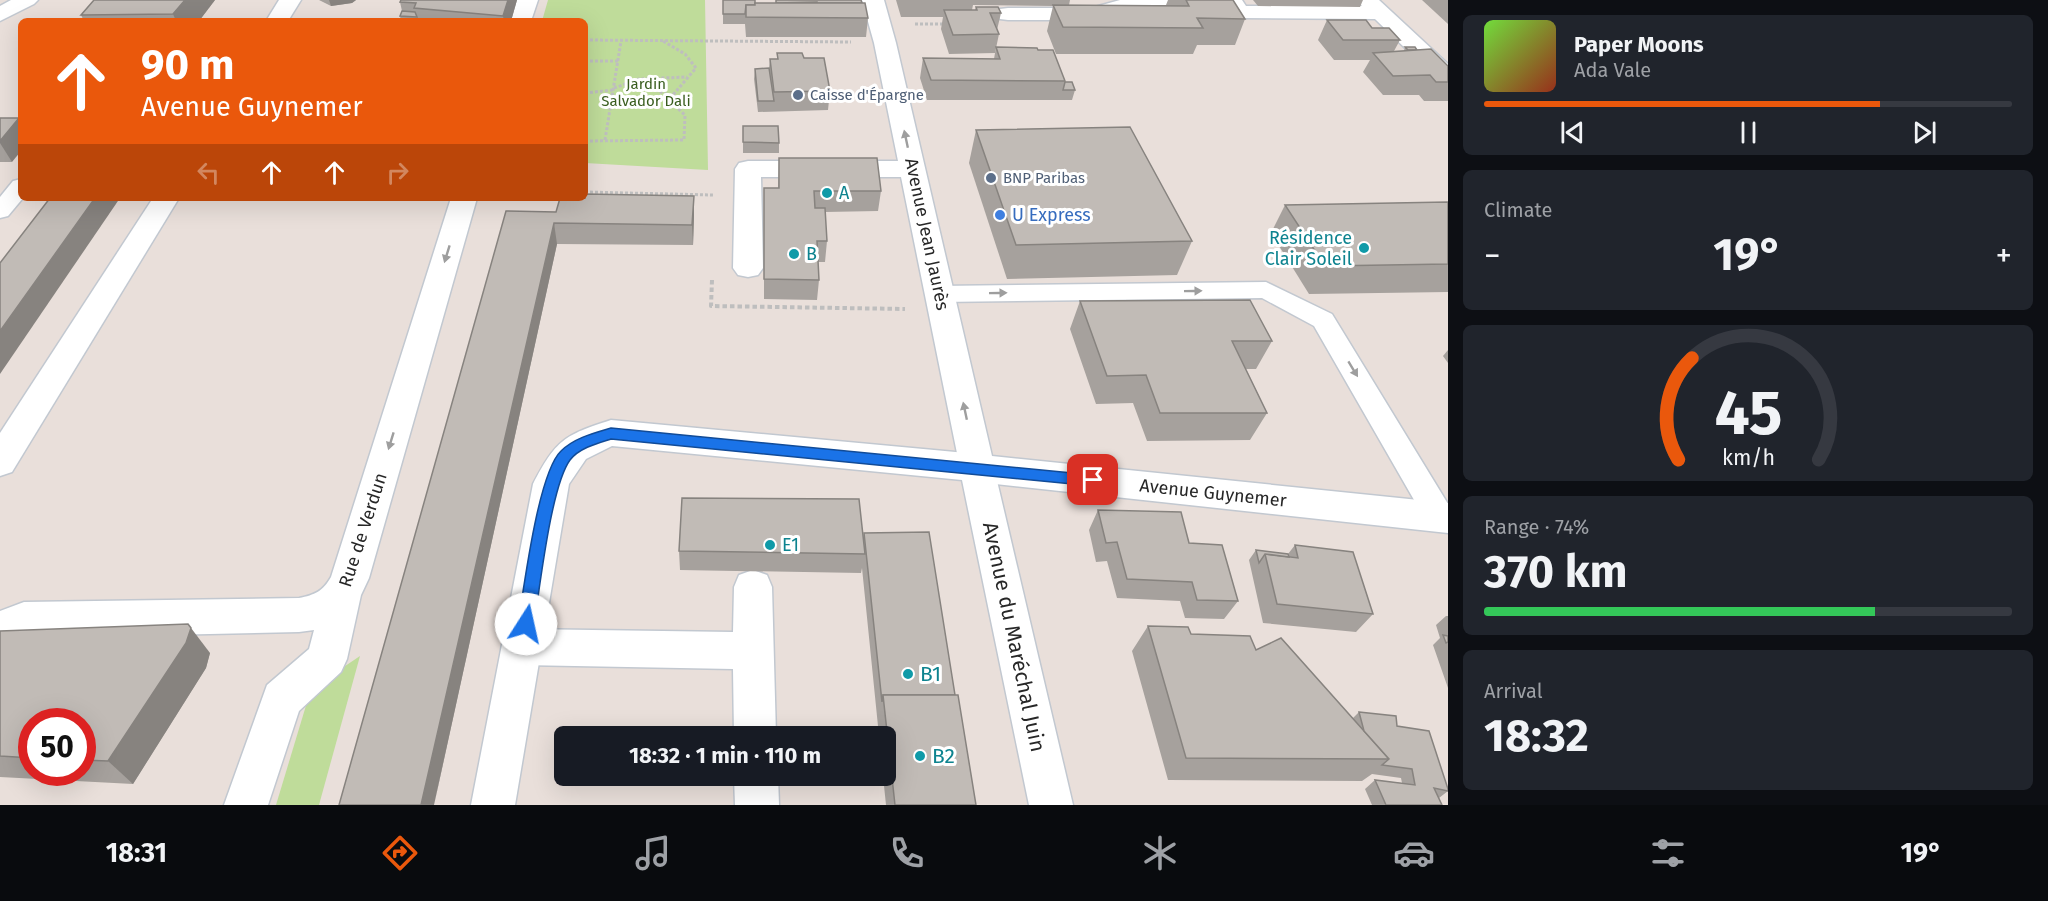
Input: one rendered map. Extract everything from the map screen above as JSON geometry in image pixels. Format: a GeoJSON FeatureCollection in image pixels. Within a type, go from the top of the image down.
{"type":"FeatureCollection","features":[{"type":"Feature","properties":{"kind":"street"},"geometry":{"type":"LineString","coordinates":[[0,15],[27,0]]}},
{"type":"Feature","properties":{"kind":"street"},"geometry":{"type":"LineString","coordinates":[[279,18],[290,0]]}},
{"type":"Feature","properties":{"kind":"street"},"geometry":{"type":"LineString","coordinates":[[521,18],[527,0]]}},
{"type":"Feature","properties":{"kind":"street"},"geometry":{"type":"LineString","coordinates":[[1008,14],[1091,14],[1137,2],[1233,3],[1240,12],[1374,6],[1448,77]]}},
{"type":"Feature","properties":{"kind":"street","name":"Avenue Jean Jaurès"},"geometry":{"type":"LineString","coordinates":[[879,22],[977,468]]}},
{"type":"Feature","properties":{"kind":"street"},"geometry":{"type":"LineString","coordinates":[[748,268],[748,170],[913,169]]}},
{"type":"Feature","properties":{"kind":"street"},"geometry":{"type":"LineString","coordinates":[[0,462],[164,201]]}},
{"type":"Feature","properties":{"kind":"street","name":"Rue de Verdun"},"geometry":{"type":"LineString","coordinates":[[0,629],[24,620],[270,616],[323,612],[342,596],[350,578],[463,201]]}},
{"type":"Feature","properties":{"kind":"street","name":"Avenue Guynemer"},"geometry":{"type":"LineString","coordinates":[[493,805],[551,484],[565,455],[586,441],[611,434],[977,468],[1444,517]]}},
{"type":"Feature","properties":{"kind":"street","name":"Avenue du Maréchal Juin"},"geometry":{"type":"LineString","coordinates":[[977,468],[1051,805]]}},
{"type":"Feature","properties":{"kind":"street"},"geometry":{"type":"LineString","coordinates":[[753,586],[755,726]]}},
{"type":"Feature","properties":{"kind":"street"},"geometry":{"type":"LineString","coordinates":[[246,805],[282,699],[327,659],[342,596]]}},
{"type":"Feature","properties":{"kind":"street"},"geometry":{"type":"LineString","coordinates":[[522,647],[753,651]]}},
{"type":"Feature","properties":{"kind":"street"},"geometry":{"type":"LineString","coordinates":[[756,786],[757,805]]}},
{"type":"Feature","properties":{"kind":"lane"},"geometry":{"type":"LineString","coordinates":[[0,211],[13,189]]}},
{"type":"Feature","properties":{"kind":"lane"},"geometry":{"type":"LineString","coordinates":[[940,294],[1266,290],[1323,320],[1444,517]]}},
{"type":"Feature","properties":{"kind":"path"},"geometry":{"type":"LineString","coordinates":[[588,40],[663,41],[879,22],[946,24]]}},
{"type":"Feature","properties":{"kind":"path"},"geometry":{"type":"LineString","coordinates":[[605,140],[621,40]]}},
{"type":"Feature","properties":{"kind":"path"},"geometry":{"type":"LineString","coordinates":[[663,41],[685,54],[696,68],[672,96]]}},
{"type":"Feature","properties":{"kind":"path"},"geometry":{"type":"LineString","coordinates":[[588,61],[618,62]]}},
{"type":"Feature","properties":{"kind":"path"},"geometry":{"type":"LineString","coordinates":[[588,93],[613,89],[639,79],[687,77]]}},
{"type":"Feature","properties":{"kind":"path"},"geometry":{"type":"LineString","coordinates":[[639,79],[652,89],[672,96]]}},
{"type":"Feature","properties":{"kind":"path"},"geometry":{"type":"LineString","coordinates":[[588,141],[684,140],[685,115],[674,105],[672,96]]}},
{"type":"Feature","properties":{"kind":"green space","name":"Jardin Salvador Dali"},"geometry":{"type":"Polygon","coordinates":[[[548,0],[705,0],[708,170],[588,163],[588,18],[543,18],[548,0]]]}},
{"type":"Feature","properties":{"kind":"green space"},"geometry":{"type":"Polygon","coordinates":[[[360,656],[319,805],[276,805],[311,689],[360,656]]]}},
{"type":"Feature","properties":{"kind":"building"},"geometry":{"type":"Polygon","coordinates":[[[94,0],[185,0],[173,14],[81,15],[94,0]]]}},
{"type":"Feature","properties":{"kind":"building"},"geometry":{"type":"Polygon","coordinates":[[[401,0],[508,0],[503,16],[414,8],[416,3],[400,2],[401,0]]]}},
{"type":"Feature","properties":{"kind":"building"},"geometry":{"type":"Polygon","coordinates":[[[723,0],[755,0],[755,5],[746,5],[745,14],[723,14],[723,0]]]}},
{"type":"Feature","properties":{"kind":"building"},"geometry":{"type":"Polygon","coordinates":[[[776,0],[861,0],[862,3],[776,3],[776,0]]]}},
{"type":"Feature","properties":{"kind":"building"},"geometry":{"type":"Polygon","coordinates":[[[1186,0],[1233,0],[1245,19],[1197,18],[1203,28],[1063,27],[1053,5],[1189,6],[1186,0]]]}},
{"type":"Feature","properties":{"kind":"building"},"geometry":{"type":"Polygon","coordinates":[[[755,3],[865,3],[868,18],[746,17],[746,5],[755,5],[755,3]]]}},
{"type":"Feature","properties":{"kind":"building"},"geometry":{"type":"Polygon","coordinates":[[[976,7],[998,7],[1001,13],[990,13],[999,34],[953,35],[944,10],[977,10],[976,7]]]}},
{"type":"Feature","properties":{"kind":"building"},"geometry":{"type":"Polygon","coordinates":[[[402,11],[415,12],[417,17],[400,16],[402,11]]]}},
{"type":"Feature","properties":{"kind":"building"},"geometry":{"type":"Polygon","coordinates":[[[1327,20],[1366,20],[1372,28],[1389,28],[1400,40],[1343,40],[1327,20]]]}},
{"type":"Feature","properties":{"kind":"building"},"geometry":{"type":"Polygon","coordinates":[[[996,47],[1053,50],[1065,81],[931,80],[923,58],[1000,59],[996,47]]]}},
{"type":"Feature","properties":{"kind":"building"},"geometry":{"type":"Polygon","coordinates":[[[1405,47],[1415,47],[1417,50],[1408,50],[1405,47]]]}},
{"type":"Feature","properties":{"kind":"building"},"geometry":{"type":"Polygon","coordinates":[[[1431,49],[1448,66],[1448,82],[1436,82],[1430,75],[1393,76],[1373,53],[1431,49]]]}},
{"type":"Feature","properties":{"kind":"building"},"geometry":{"type":"Polygon","coordinates":[[[777,53],[802,53],[804,58],[824,58],[830,91],[774,92],[770,59],[778,59],[777,53]]]}},
{"type":"Feature","properties":{"kind":"building"},"geometry":{"type":"Polygon","coordinates":[[[769,68],[774,101],[758,101],[755,69],[769,68]]]}},
{"type":"Feature","properties":{"kind":"building"},"geometry":{"type":"Polygon","coordinates":[[[1065,82],[1072,82],[1075,90],[1063,90],[1065,82]]]}},
{"type":"Feature","properties":{"kind":"building"},"geometry":{"type":"Polygon","coordinates":[[[0,118],[18,118],[18,119],[0,141],[0,118]]]}},
{"type":"Feature","properties":{"kind":"building"},"geometry":{"type":"Polygon","coordinates":[[[743,126],[778,126],[779,143],[743,142],[743,126]]]}},
{"type":"Feature","properties":{"kind":"building"},"geometry":{"type":"Polygon","coordinates":[[[1130,127],[1192,241],[1016,245],[976,130],[1130,127]]]}},
{"type":"Feature","properties":{"kind":"building"},"geometry":{"type":"Polygon","coordinates":[[[779,158],[877,158],[881,191],[814,191],[815,208],[825,208],[827,241],[817,241],[819,280],[764,279],[764,188],[779,188],[779,158]]]}},
{"type":"Feature","properties":{"kind":"building"},"geometry":{"type":"Polygon","coordinates":[[[588,194],[694,196],[692,225],[554,223],[421,805],[339,805],[506,211],[556,212],[559,201],[588,201],[588,194]]]}},
{"type":"Feature","properties":{"kind":"building"},"geometry":{"type":"Polygon","coordinates":[[[48,201],[93,201],[0,331],[0,263],[48,201]]]}},
{"type":"Feature","properties":{"kind":"building"},"geometry":{"type":"Polygon","coordinates":[[[1448,202],[1448,264],[1325,266],[1285,205],[1448,202]]]}},
{"type":"Feature","properties":{"kind":"building"},"geometry":{"type":"Polygon","coordinates":[[[1250,300],[1272,341],[1232,341],[1267,413],[1160,413],[1146,375],[1107,376],[1080,301],[1250,300]]]}},
{"type":"Feature","properties":{"kind":"building","name":"E1"},"geometry":{"type":"Polygon","coordinates":[[[682,498],[859,499],[865,554],[679,551],[682,498]]]}},
{"type":"Feature","properties":{"kind":"building"},"geometry":{"type":"Polygon","coordinates":[[[1098,510],[1181,512],[1189,543],[1222,545],[1238,601],[1197,600],[1192,582],[1127,579],[1117,542],[1106,543],[1098,510]]]}},
{"type":"Feature","properties":{"kind":"building","name":"B1"},"geometry":{"type":"Polygon","coordinates":[[[929,532],[955,695],[883,695],[882,702],[864,533],[929,532]]]}},
{"type":"Feature","properties":{"kind":"building"},"geometry":{"type":"Polygon","coordinates":[[[1295,545],[1353,552],[1373,614],[1277,604],[1265,554],[1298,558],[1295,545]]]}},
{"type":"Feature","properties":{"kind":"building"},"geometry":{"type":"Polygon","coordinates":[[[1256,550],[1288,554],[1289,557],[1265,554],[1259,563],[1256,550]]]}},
{"type":"Feature","properties":{"kind":"building"},"geometry":{"type":"Polygon","coordinates":[[[188,624],[191,628],[186,643],[108,761],[96,761],[96,708],[18,708],[18,757],[0,756],[0,631],[188,624]]]}},
{"type":"Feature","properties":{"kind":"building"},"geometry":{"type":"Polygon","coordinates":[[[1148,626],[1188,627],[1191,634],[1250,636],[1256,650],[1281,638],[1389,759],[1186,758],[1148,626]]]}},
{"type":"Feature","properties":{"kind":"building"},"geometry":{"type":"Polygon","coordinates":[[[1443,635],[1448,636],[1448,642],[1446,643],[1443,635]]]}},
{"type":"Feature","properties":{"kind":"building","name":"B2"},"geometry":{"type":"Polygon","coordinates":[[[883,695],[958,695],[976,805],[895,805],[893,786],[896,786],[896,726],[886,726],[883,695]]]}},
{"type":"Feature","properties":{"kind":"building"},"geometry":{"type":"Polygon","coordinates":[[[1359,712],[1396,716],[1397,726],[1429,731],[1448,789],[1448,791],[1434,788],[1442,805],[1386,805],[1375,780],[1415,785],[1412,769],[1382,765],[1389,759],[1364,731],[1359,712]]]}},
{"type":"Feature","properties":{"kind":"place","name":"Caisse d'Épargne"},"geometry":{"type":"Point","coordinates":[798,95]}},
{"type":"Feature","properties":{"kind":"place","name":"BNP Paribas"},"geometry":{"type":"Point","coordinates":[991,178]}},
{"type":"Feature","properties":{"kind":"place","name":"A"},"geometry":{"type":"Point","coordinates":[827,193]}},
{"type":"Feature","properties":{"kind":"place","name":"U Express"},"geometry":{"type":"Point","coordinates":[1000,215]}},
{"type":"Feature","properties":{"kind":"place","name":"Résidence Clair Soleil"},"geometry":{"type":"Point","coordinates":[1364,248]}},
{"type":"Feature","properties":{"kind":"place","name":"B"},"geometry":{"type":"Point","coordinates":[794,254]}},
{"type":"Feature","properties":{"kind":"place","name":"E1"},"geometry":{"type":"Point","coordinates":[770,545]}},
{"type":"Feature","properties":{"kind":"place","name":"B1"},"geometry":{"type":"Point","coordinates":[908,674]}},
{"type":"Feature","properties":{"kind":"place","name":"B2"},"geometry":{"type":"Point","coordinates":[920,756]}},
{"type":"Feature","properties":{"kind":"route"},"geometry":{"type":"LineString","coordinates":[[526,624],[551,484],[565,455],[586,441],[611,434],[1093,480]]}}]}
